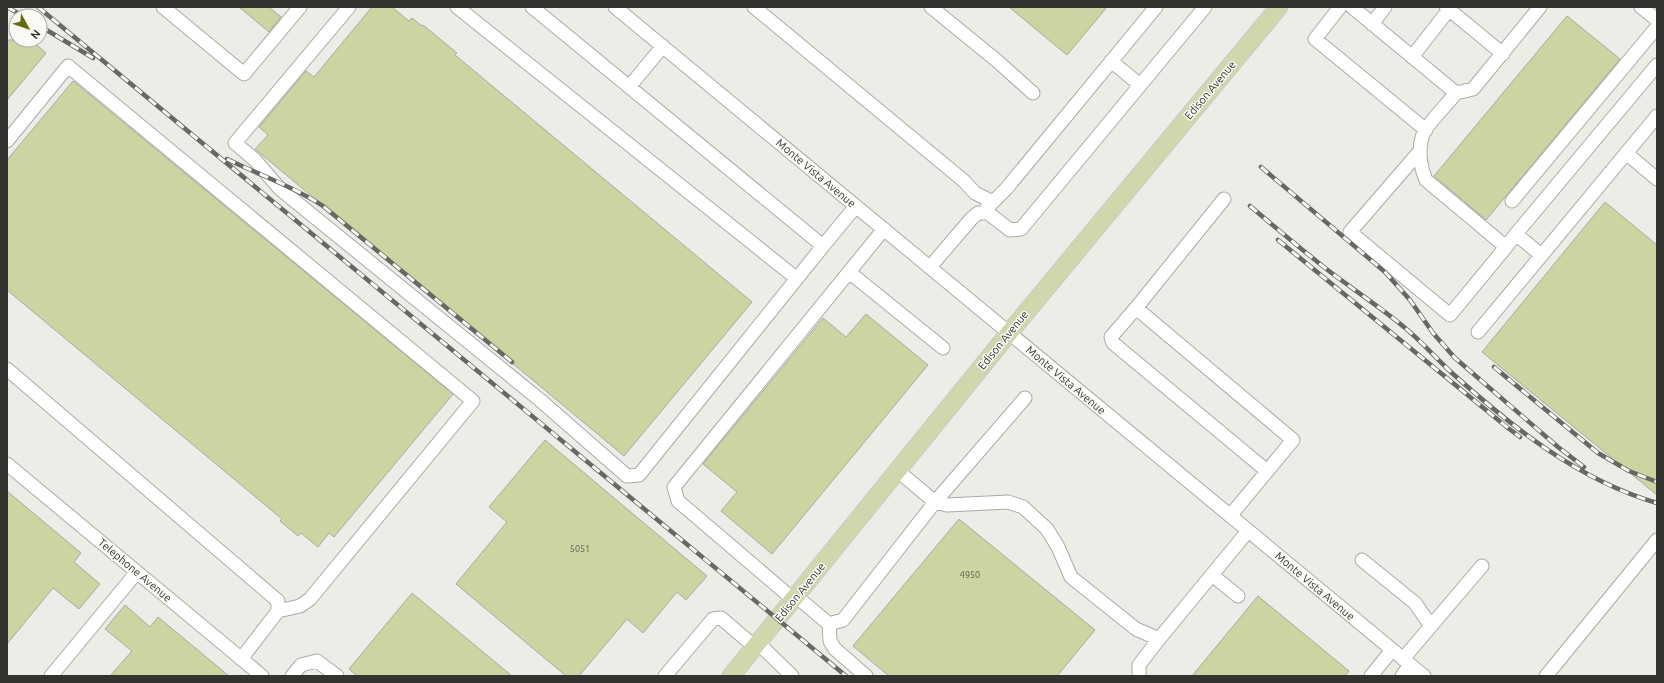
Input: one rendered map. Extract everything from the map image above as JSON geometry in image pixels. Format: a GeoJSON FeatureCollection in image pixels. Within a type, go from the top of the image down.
{"type":"FeatureCollection","features":[{"type":"Feature","properties":{"kind":"main road","name":"Edison Avenue"},"geometry":{"type":"LineString","coordinates":[[731,676],[1009,333],[1279,7]]}},
{"type":"Feature","properties":{"kind":"street"},"geometry":{"type":"LineString","coordinates":[[163,7],[244,74],[300,7]]}},
{"type":"Feature","properties":{"kind":"street"},"geometry":{"type":"LineString","coordinates":[[349,7],[235,143],[255,160],[280,189],[540,400],[627,476],[639,476],[796,278],[856,206]]}},
{"type":"Feature","properties":{"kind":"street"},"geometry":{"type":"LineString","coordinates":[[457,7],[796,278]]}},
{"type":"Feature","properties":{"kind":"street"},"geometry":{"type":"LineString","coordinates":[[532,7],[823,246]]}},
{"type":"Feature","properties":{"kind":"street"},"geometry":{"type":"LineString","coordinates":[[754,7],[964,181],[975,193],[993,202]]}},
{"type":"Feature","properties":{"kind":"street"},"geometry":{"type":"LineString","coordinates":[[931,7],[996,60],[1033,93]]}},
{"type":"Feature","properties":{"kind":"street"},"geometry":{"type":"LineString","coordinates":[[930,267],[972,218],[983,212],[1006,189],[1156,7]]}},
{"type":"Feature","properties":{"kind":"street"},"geometry":{"type":"LineString","coordinates":[[983,212],[988,213],[1010,230],[1021,229],[1205,7]]}},
{"type":"Feature","properties":{"kind":"street"},"geometry":{"type":"LineString","coordinates":[[1340,7],[1315,39],[1426,130]]}},
{"type":"Feature","properties":{"kind":"street"},"geometry":{"type":"LineString","coordinates":[[1352,7],[1456,93]]}},
{"type":"Feature","properties":{"kind":"street"},"geometry":{"type":"LineString","coordinates":[[1372,24],[1385,7]]}},
{"type":"Feature","properties":{"kind":"street"},"geometry":{"type":"LineString","coordinates":[[1506,247],[1426,180],[1422,168],[1420,151],[1423,133],[1456,93],[1473,89],[1540,7]]}},
{"type":"Feature","properties":{"kind":"street"},"geometry":{"type":"LineString","coordinates":[[1641,7],[1657,20]]}},
{"type":"Feature","properties":{"kind":"street"},"geometry":{"type":"LineString","coordinates":[[1412,57],[1449,8],[1503,54]]}},
{"type":"Feature","properties":{"kind":"street","name":"Monte Vista Avenue"},"geometry":{"type":"LineString","coordinates":[[621,9],[663,46],[1424,676]]}},
{"type":"Feature","properties":{"kind":"street"},"geometry":{"type":"LineString","coordinates":[[1512,202],[1657,27]]}},
{"type":"Feature","properties":{"kind":"street"},"geometry":{"type":"LineString","coordinates":[[629,87],[663,46]]}},
{"type":"Feature","properties":{"kind":"street"},"geometry":{"type":"LineString","coordinates":[[1111,61],[1140,85]]}},
{"type":"Feature","properties":{"kind":"street"},"geometry":{"type":"LineString","coordinates":[[1420,151],[1350,232],[1450,315],[1657,65]]}},
{"type":"Feature","properties":{"kind":"street"},"geometry":{"type":"LineString","coordinates":[[7,141],[68,66],[474,401],[310,599],[300,606],[278,611]]}},
{"type":"Feature","properties":{"kind":"street"},"geometry":{"type":"LineString","coordinates":[[1478,332],[1657,116]]}},
{"type":"Feature","properties":{"kind":"street"},"geometry":{"type":"LineString","coordinates":[[1626,153],[1657,180]]}},
{"type":"Feature","properties":{"kind":"street"},"geometry":{"type":"LineString","coordinates":[[1224,199],[1112,337],[1113,343],[1268,471]]}},
{"type":"Feature","properties":{"kind":"street"},"geometry":{"type":"LineString","coordinates":[[866,676],[835,649],[830,641],[829,624],[795,598],[678,501],[674,487],[884,229]]}},
{"type":"Feature","properties":{"kind":"street"},"geometry":{"type":"LineString","coordinates":[[1516,234],[1541,255]]}},
{"type":"Feature","properties":{"kind":"street"},"geometry":{"type":"LineString","coordinates":[[850,272],[943,348]]}},
{"type":"Feature","properties":{"kind":"street"},"geometry":{"type":"LineString","coordinates":[[1136,308],[1293,440],[1230,516]]}},
{"type":"Feature","properties":{"kind":"street"},"geometry":{"type":"LineString","coordinates":[[7,369],[278,601],[278,611],[244,667]]}},
{"type":"Feature","properties":{"kind":"street"},"geometry":{"type":"LineString","coordinates":[[829,624],[843,620],[936,502],[1024,398]]}},
{"type":"Feature","properties":{"kind":"street","name":"Telephone Avenue"},"geometry":{"type":"LineString","coordinates":[[7,464],[137,572],[244,667],[262,676]]}},
{"type":"Feature","properties":{"kind":"street"},"geometry":{"type":"LineString","coordinates":[[898,471],[936,502],[947,505],[1008,502],[1023,507],[1047,529],[1058,547],[1071,578],[1136,630],[1159,639]]}},
{"type":"Feature","properties":{"kind":"street"},"geometry":{"type":"LineString","coordinates":[[1139,676],[1139,665],[1248,531]]}},
{"type":"Feature","properties":{"kind":"street"},"geometry":{"type":"LineString","coordinates":[[1546,676],[1657,540]]}},
{"type":"Feature","properties":{"kind":"street"},"geometry":{"type":"LineString","coordinates":[[1362,560],[1414,603],[1431,626]]}},
{"type":"Feature","properties":{"kind":"street"},"geometry":{"type":"LineString","coordinates":[[1402,676],[1407,662],[1431,626],[1482,566]]}},
{"type":"Feature","properties":{"kind":"street"},"geometry":{"type":"LineString","coordinates":[[51,676],[137,572]]}},
{"type":"Feature","properties":{"kind":"street"},"geometry":{"type":"LineString","coordinates":[[1212,575],[1238,596]]}},
{"type":"Feature","properties":{"kind":"street"},"geometry":{"type":"LineString","coordinates":[[665,676],[713,619],[721,618],[757,645],[792,676]]}},
{"type":"Feature","properties":{"kind":"street"},"geometry":{"type":"LineString","coordinates":[[1371,676],[1392,650]]}},
{"type":"Feature","properties":{"kind":"street"},"geometry":{"type":"LineString","coordinates":[[292,676],[301,665],[318,661],[337,676]]}},
{"type":"Feature","properties":{"kind":"building"},"geometry":{"type":"Polygon","coordinates":[[[239,7],[269,7],[281,17],[269,32],[239,7]]]}},
{"type":"Feature","properties":{"kind":"building"},"geometry":{"type":"Polygon","coordinates":[[[372,7],[392,7],[409,21],[412,18],[422,26],[423,25],[457,53],[455,55],[752,302],[624,456],[255,149],[268,135],[259,127],[306,71],[314,77],[372,7]]]}},
{"type":"Feature","properties":{"kind":"building"},"geometry":{"type":"Polygon","coordinates":[[[1009,7],[1107,7],[1067,55],[1009,7]]]}},
{"type":"Feature","properties":{"kind":"building"},"geometry":{"type":"Polygon","coordinates":[[[1567,16],[1620,59],[1486,220],[1434,176],[1567,16]]]}},
{"type":"Feature","properties":{"kind":"building"},"geometry":{"type":"Polygon","coordinates":[[[7,40],[8,48],[40,48],[46,53],[7,100],[7,40]]]}},
{"type":"Feature","properties":{"kind":"building"},"geometry":{"type":"Polygon","coordinates":[[[73,81],[453,394],[334,537],[329,533],[318,547],[301,533],[298,536],[280,521],[282,519],[7,290],[7,160],[73,81]]]}},
{"type":"Feature","properties":{"kind":"building"},"geometry":{"type":"Polygon","coordinates":[[[1605,202],[1657,245],[1657,495],[1482,352],[1605,202]]]}},
{"type":"Feature","properties":{"kind":"building"},"geometry":{"type":"Polygon","coordinates":[[[866,314],[928,365],[772,554],[721,511],[737,492],[703,464],[823,318],[846,337],[866,314]]]}},
{"type":"Feature","properties":{"kind":"building"},"geometry":{"type":"Polygon","coordinates":[[[545,440],[707,576],[686,600],[677,592],[643,633],[627,619],[579,676],[566,676],[456,584],[507,522],[489,507],[545,440]]]}},
{"type":"Feature","properties":{"kind":"building"},"geometry":{"type":"Polygon","coordinates":[[[7,491],[81,553],[74,562],[100,584],[79,609],[53,588],[7,644],[7,491]]]}},
{"type":"Feature","properties":{"kind":"building"},"geometry":{"type":"Polygon","coordinates":[[[959,519],[1095,630],[1057,676],[889,676],[853,646],[959,519]]]}},
{"type":"Feature","properties":{"kind":"building"},"geometry":{"type":"Polygon","coordinates":[[[412,593],[512,676],[357,676],[349,669],[412,593]]]}},
{"type":"Feature","properties":{"kind":"building"},"geometry":{"type":"Polygon","coordinates":[[[1258,596],[1349,671],[1345,676],[1192,676],[1258,596]]]}},
{"type":"Feature","properties":{"kind":"building"},"geometry":{"type":"Polygon","coordinates":[[[125,605],[150,627],[158,617],[229,676],[110,676],[132,651],[105,629],[125,605]]]}},
{"type":"Feature","properties":{"kind":"railway"},"geometry":{"type":"LineString","coordinates":[[38,7],[846,676]]}},
{"type":"Feature","properties":{"kind":"railway"},"geometry":{"type":"LineString","coordinates":[[48,31],[93,58]]}},
{"type":"Feature","properties":{"kind":"railway"},"geometry":{"type":"LineString","coordinates":[[227,159],[288,187],[323,206],[512,362]]}},
{"type":"Feature","properties":{"kind":"railway"},"geometry":{"type":"LineString","coordinates":[[1261,167],[1385,272],[1410,300],[1433,333],[1455,358],[1558,447],[1584,467]]}},
{"type":"Feature","properties":{"kind":"railway"},"geometry":{"type":"LineString","coordinates":[[1250,206],[1338,278],[1386,312],[1416,338],[1452,373],[1522,432],[1547,450],[1600,481],[1657,503]]}},
{"type":"Feature","properties":{"kind":"railway"},"geometry":{"type":"LineString","coordinates":[[1278,240],[1520,437]]}},
{"type":"Feature","properties":{"kind":"railway"},"geometry":{"type":"LineString","coordinates":[[1494,367],[1598,453],[1629,471],[1657,482]]}}]}
